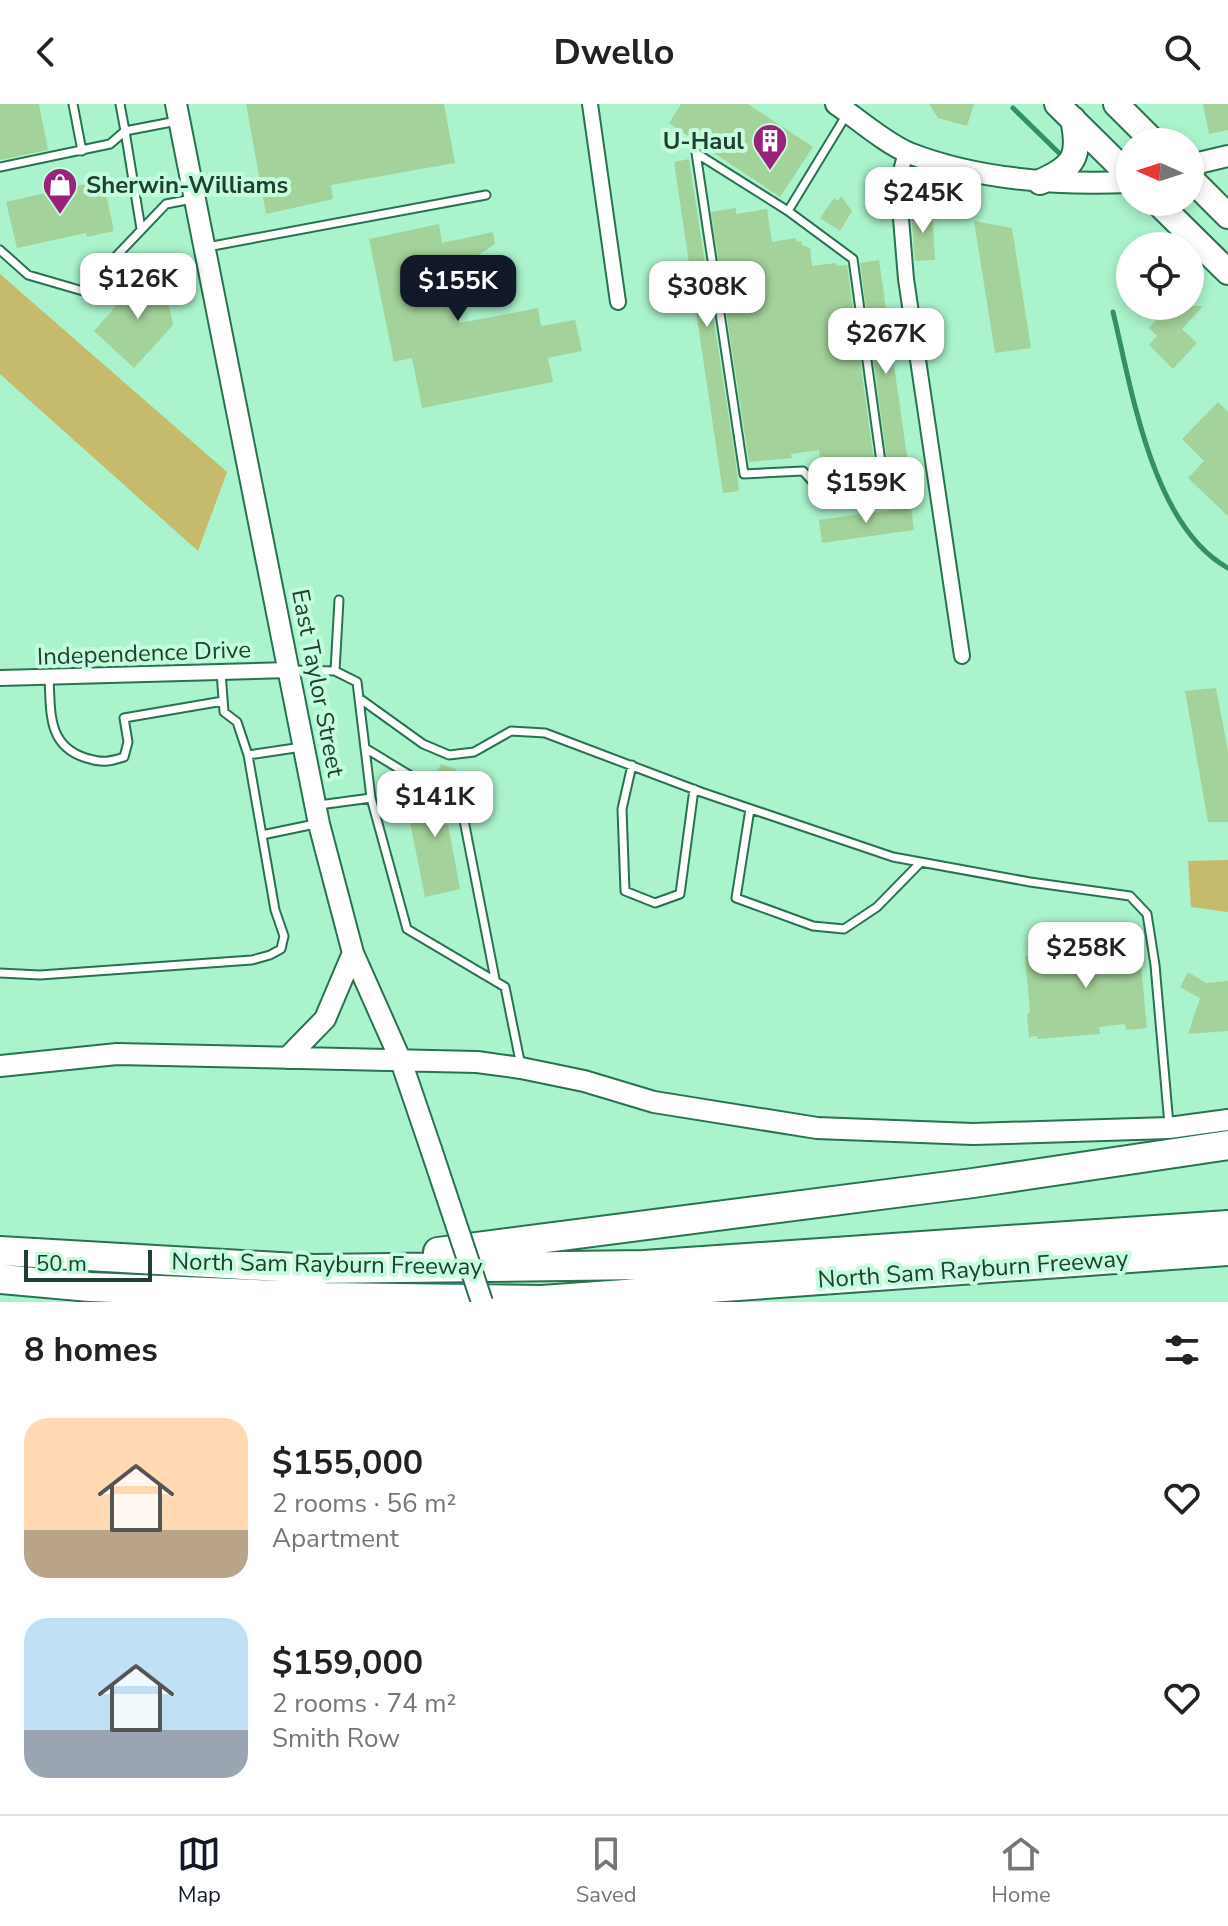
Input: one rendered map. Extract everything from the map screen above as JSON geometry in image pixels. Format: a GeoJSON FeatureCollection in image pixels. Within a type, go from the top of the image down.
{"type":"FeatureCollection","features":[{"type":"Feature","properties":{"kind":"highway"},"geometry":{"type":"LineString","coordinates":[[314,1269],[973,1183],[1228,1145]]}},
{"type":"Feature","properties":{"kind":"highway","name":"North Sam Rayburn Freeway"},"geometry":{"type":"LineString","coordinates":[[0,1251],[314,1269],[644,1265],[1228,1225]]}},
{"type":"Feature","properties":{"kind":"highway","name":"North Sam Rayburn Freeway"},"geometry":{"type":"LineString","coordinates":[[0,1279],[90,1287],[278,1295],[542,1300],[1228,1251]]}},
{"type":"Feature","properties":{"kind":"main road"},"geometry":{"type":"LineString","coordinates":[[1116,104],[1140,128]]}},
{"type":"Feature","properties":{"kind":"main road"},"geometry":{"type":"LineString","coordinates":[[842,108],[906,152],[946,164],[1040,182],[1116,179]]}},
{"type":"Feature","properties":{"kind":"main road","name":"East Taylor Street"},"geometry":{"type":"LineString","coordinates":[[178,112],[317,814],[353,953],[401,1061],[482,1302]]}},
{"type":"Feature","properties":{"kind":"main road"},"geometry":{"type":"LineString","coordinates":[[1040,182],[1069,166],[1075,145],[1065,112]]}},
{"type":"Feature","properties":{"kind":"main road"},"geometry":{"type":"LineString","coordinates":[[1065,112],[1116,165]]}},
{"type":"Feature","properties":{"kind":"main road"},"geometry":{"type":"LineString","coordinates":[[1204,162],[1228,156]]}},
{"type":"Feature","properties":{"kind":"main road"},"geometry":{"type":"LineString","coordinates":[[1204,192],[1228,216]]}},
{"type":"Feature","properties":{"kind":"main road"},"geometry":{"type":"LineString","coordinates":[[1171,216],[1228,272]]}},
{"type":"Feature","properties":{"kind":"main road"},"geometry":{"type":"LineString","coordinates":[[287,1058],[325,1019],[353,953]]}},
{"type":"Feature","properties":{"kind":"main road"},"geometry":{"type":"LineString","coordinates":[[0,1066],[117,1054],[477,1062],[584,1081],[654,1102],[817,1128],[973,1134],[1169,1128],[1228,1120]]}},
{"type":"Feature","properties":{"kind":"street"},"geometry":{"type":"LineString","coordinates":[[590,104],[618,302]]}},
{"type":"Feature","properties":{"kind":"street"},"geometry":{"type":"LineString","coordinates":[[906,152],[898,182],[906,279],[962,656]]}},
{"type":"Feature","properties":{"kind":"street","name":"Independence Drive"},"geometry":{"type":"LineString","coordinates":[[0,678],[290,670]]}},
{"type":"Feature","properties":{"kind":"lane"},"geometry":{"type":"LineString","coordinates":[[73,104],[82,151]]}},
{"type":"Feature","properties":{"kind":"lane"},"geometry":{"type":"LineString","coordinates":[[120,104],[141,229]]}},
{"type":"Feature","properties":{"kind":"lane"},"geometry":{"type":"LineString","coordinates":[[788,211],[842,108]]}},
{"type":"Feature","properties":{"kind":"lane"},"geometry":{"type":"LineString","coordinates":[[0,167],[110,144],[125,131],[178,112]]}},
{"type":"Feature","properties":{"kind":"lane"},"geometry":{"type":"LineString","coordinates":[[696,153],[788,211],[853,259],[885,491],[829,500],[803,471],[744,474],[696,153]]}},
{"type":"Feature","properties":{"kind":"lane"},"geometry":{"type":"LineString","coordinates":[[205,248],[486,195]]}},
{"type":"Feature","properties":{"kind":"lane"},"geometry":{"type":"LineString","coordinates":[[0,250],[28,275],[83,291],[166,204],[195,199]]}},
{"type":"Feature","properties":{"kind":"lane"},"geometry":{"type":"LineString","coordinates":[[335,671],[339,600]]}},
{"type":"Feature","properties":{"kind":"lane"},"geometry":{"type":"LineString","coordinates":[[290,670],[335,671],[357,682],[371,798],[407,929],[505,987],[521,1068]]}},
{"type":"Feature","properties":{"kind":"lane"},"geometry":{"type":"LineString","coordinates":[[0,973],[55,974],[252,960],[281,949],[284,936],[275,910],[248,755],[237,722],[224,712],[221,672]]}},
{"type":"Feature","properties":{"kind":"lane"},"geometry":{"type":"LineString","coordinates":[[49,678],[51,720],[60,742],[78,755],[104,763],[124,757],[128,742],[124,718],[223,701]]}},
{"type":"Feature","properties":{"kind":"lane"},"geometry":{"type":"LineString","coordinates":[[359,698],[423,744],[449,755],[474,752],[511,731],[545,733],[750,809],[893,857],[1130,896],[1147,914],[1155,965],[1169,1128]]}},
{"type":"Feature","properties":{"kind":"lane"},"geometry":{"type":"LineString","coordinates":[[248,755],[304,746]]}},
{"type":"Feature","properties":{"kind":"lane"},"geometry":{"type":"LineString","coordinates":[[365,748],[429,787]]}},
{"type":"Feature","properties":{"kind":"lane"},"geometry":{"type":"LineString","coordinates":[[632,765],[622,809],[625,891],[655,903],[680,894],[694,789]]}},
{"type":"Feature","properties":{"kind":"lane"},"geometry":{"type":"LineString","coordinates":[[445,796],[461,805],[495,979]]}},
{"type":"Feature","properties":{"kind":"lane"},"geometry":{"type":"LineString","coordinates":[[262,835],[371,798]]}},
{"type":"Feature","properties":{"kind":"lane"},"geometry":{"type":"LineString","coordinates":[[750,809],[736,898],[813,926],[844,929],[877,907],[920,863]]}},
{"type":"Feature","properties":{"kind":"shaded area"},"geometry":{"type":"Polygon","coordinates":[[[0,274],[227,472],[198,551],[0,374],[0,274]]]}},
{"type":"Feature","properties":{"kind":"shaded area"},"geometry":{"type":"Polygon","coordinates":[[[1228,860],[1228,912],[1191,907],[1188,861],[1228,860]]]}},
{"type":"Feature","properties":{"kind":"building"},"geometry":{"type":"Polygon","coordinates":[[[0,104],[39,104],[48,150],[0,160],[0,104]]]}},
{"type":"Feature","properties":{"kind":"building"},"geometry":{"type":"Polygon","coordinates":[[[246,104],[444,104],[455,163],[331,185],[333,199],[266,214],[246,104]]]}},
{"type":"Feature","properties":{"kind":"building","name":"U-Haul"},"geometry":{"type":"Polygon","coordinates":[[[681,104],[748,104],[813,147],[780,197],[669,123],[681,104]]]}},
{"type":"Feature","properties":{"kind":"building"},"geometry":{"type":"Polygon","coordinates":[[[929,104],[974,104],[967,126],[938,118],[929,104]]]}},
{"type":"Feature","properties":{"kind":"building"},"geometry":{"type":"Polygon","coordinates":[[[1203,104],[1228,104],[1228,130],[1209,134],[1203,104]]]}},
{"type":"Feature","properties":{"kind":"building"},"geometry":{"type":"Polygon","coordinates":[[[689,159],[739,491],[723,493],[674,162],[689,159]]]}},
{"type":"Feature","properties":{"kind":"building","name":"Sherwin-Williams"},"geometry":{"type":"Polygon","coordinates":[[[103,180],[114,231],[87,237],[86,233],[17,248],[6,202],[103,180]]]}},
{"type":"Feature","properties":{"kind":"building"},"geometry":{"type":"Polygon","coordinates":[[[841,196],[852,211],[840,231],[820,218],[834,198],[838,201],[841,196]]]}},
{"type":"Feature","properties":{"kind":"building"},"geometry":{"type":"Polygon","coordinates":[[[736,208],[736,214],[767,209],[772,242],[796,238],[797,242],[801,241],[802,245],[810,248],[812,266],[847,265],[876,476],[867,478],[867,482],[832,485],[831,477],[822,474],[819,450],[791,454],[792,458],[749,462],[711,212],[736,208]]]}},
{"type":"Feature","properties":{"kind":"building"},"geometry":{"type":"Polygon","coordinates":[[[932,209],[935,260],[915,261],[911,210],[932,209]]]}},
{"type":"Feature","properties":{"kind":"building"},"geometry":{"type":"Polygon","coordinates":[[[974,221],[1012,228],[1031,348],[995,353],[974,221]]]}},
{"type":"Feature","properties":{"kind":"building"},"geometry":{"type":"Polygon","coordinates":[[[439,224],[442,243],[493,232],[495,244],[450,274],[460,323],[538,308],[541,326],[575,320],[582,351],[548,358],[553,382],[422,408],[412,358],[394,362],[369,239],[439,224]]]}},
{"type":"Feature","properties":{"kind":"building"},"geometry":{"type":"Polygon","coordinates":[[[879,260],[912,491],[897,493],[895,474],[889,474],[860,263],[879,260]]]}},
{"type":"Feature","properties":{"kind":"building"},"geometry":{"type":"Polygon","coordinates":[[[145,273],[166,291],[173,325],[134,368],[94,331],[145,273]]]}},
{"type":"Feature","properties":{"kind":"building"},"geometry":{"type":"Polygon","coordinates":[[[1156,320],[1190,320],[1182,329],[1197,343],[1173,369],[1149,345],[1157,336],[1149,328],[1156,320]]]}},
{"type":"Feature","properties":{"kind":"building"},"geometry":{"type":"Polygon","coordinates":[[[1218,402],[1228,412],[1228,516],[1188,478],[1204,461],[1182,439],[1218,402]]]}},
{"type":"Feature","properties":{"kind":"building"},"geometry":{"type":"Polygon","coordinates":[[[911,507],[914,530],[822,543],[819,520],[911,507]]]}},
{"type":"Feature","properties":{"kind":"building"},"geometry":{"type":"Polygon","coordinates":[[[1216,688],[1228,751],[1228,822],[1208,822],[1185,691],[1216,688]]]}},
{"type":"Feature","properties":{"kind":"building"},"geometry":{"type":"Polygon","coordinates":[[[441,764],[456,769],[456,776],[448,790],[442,790],[439,794],[442,802],[431,825],[448,824],[460,889],[425,897],[409,817],[425,792],[434,791],[432,781],[441,764]]]}},
{"type":"Feature","properties":{"kind":"building"},"geometry":{"type":"Polygon","coordinates":[[[1143,943],[1145,963],[1141,965],[1147,1028],[1126,1030],[1125,1024],[1099,1027],[1100,1034],[1029,1037],[1025,956],[1052,953],[1052,949],[1143,943]]]}},
{"type":"Feature","properties":{"kind":"building"},"geometry":{"type":"Polygon","coordinates":[[[1188,972],[1206,983],[1228,981],[1228,1031],[1188,1034],[1200,998],[1180,987],[1188,972]]]}},
{"type":"Feature","properties":{"kind":"waterway"},"geometry":{"type":"LineString","coordinates":[[1013,108],[1059,153]]}},
{"type":"Feature","properties":{"kind":"waterway"},"geometry":{"type":"LineString","coordinates":[[1113,312],[1138,416],[1163,489],[1181,521],[1202,548],[1228,568]]}},
{"type":"Feature","properties":{"kind":"place","name":"U-Haul"},"geometry":{"type":"Point","coordinates":[770,172]}},
{"type":"Feature","properties":{"kind":"place","name":"Sherwin-Williams"},"geometry":{"type":"Point","coordinates":[60,216]}}]}
